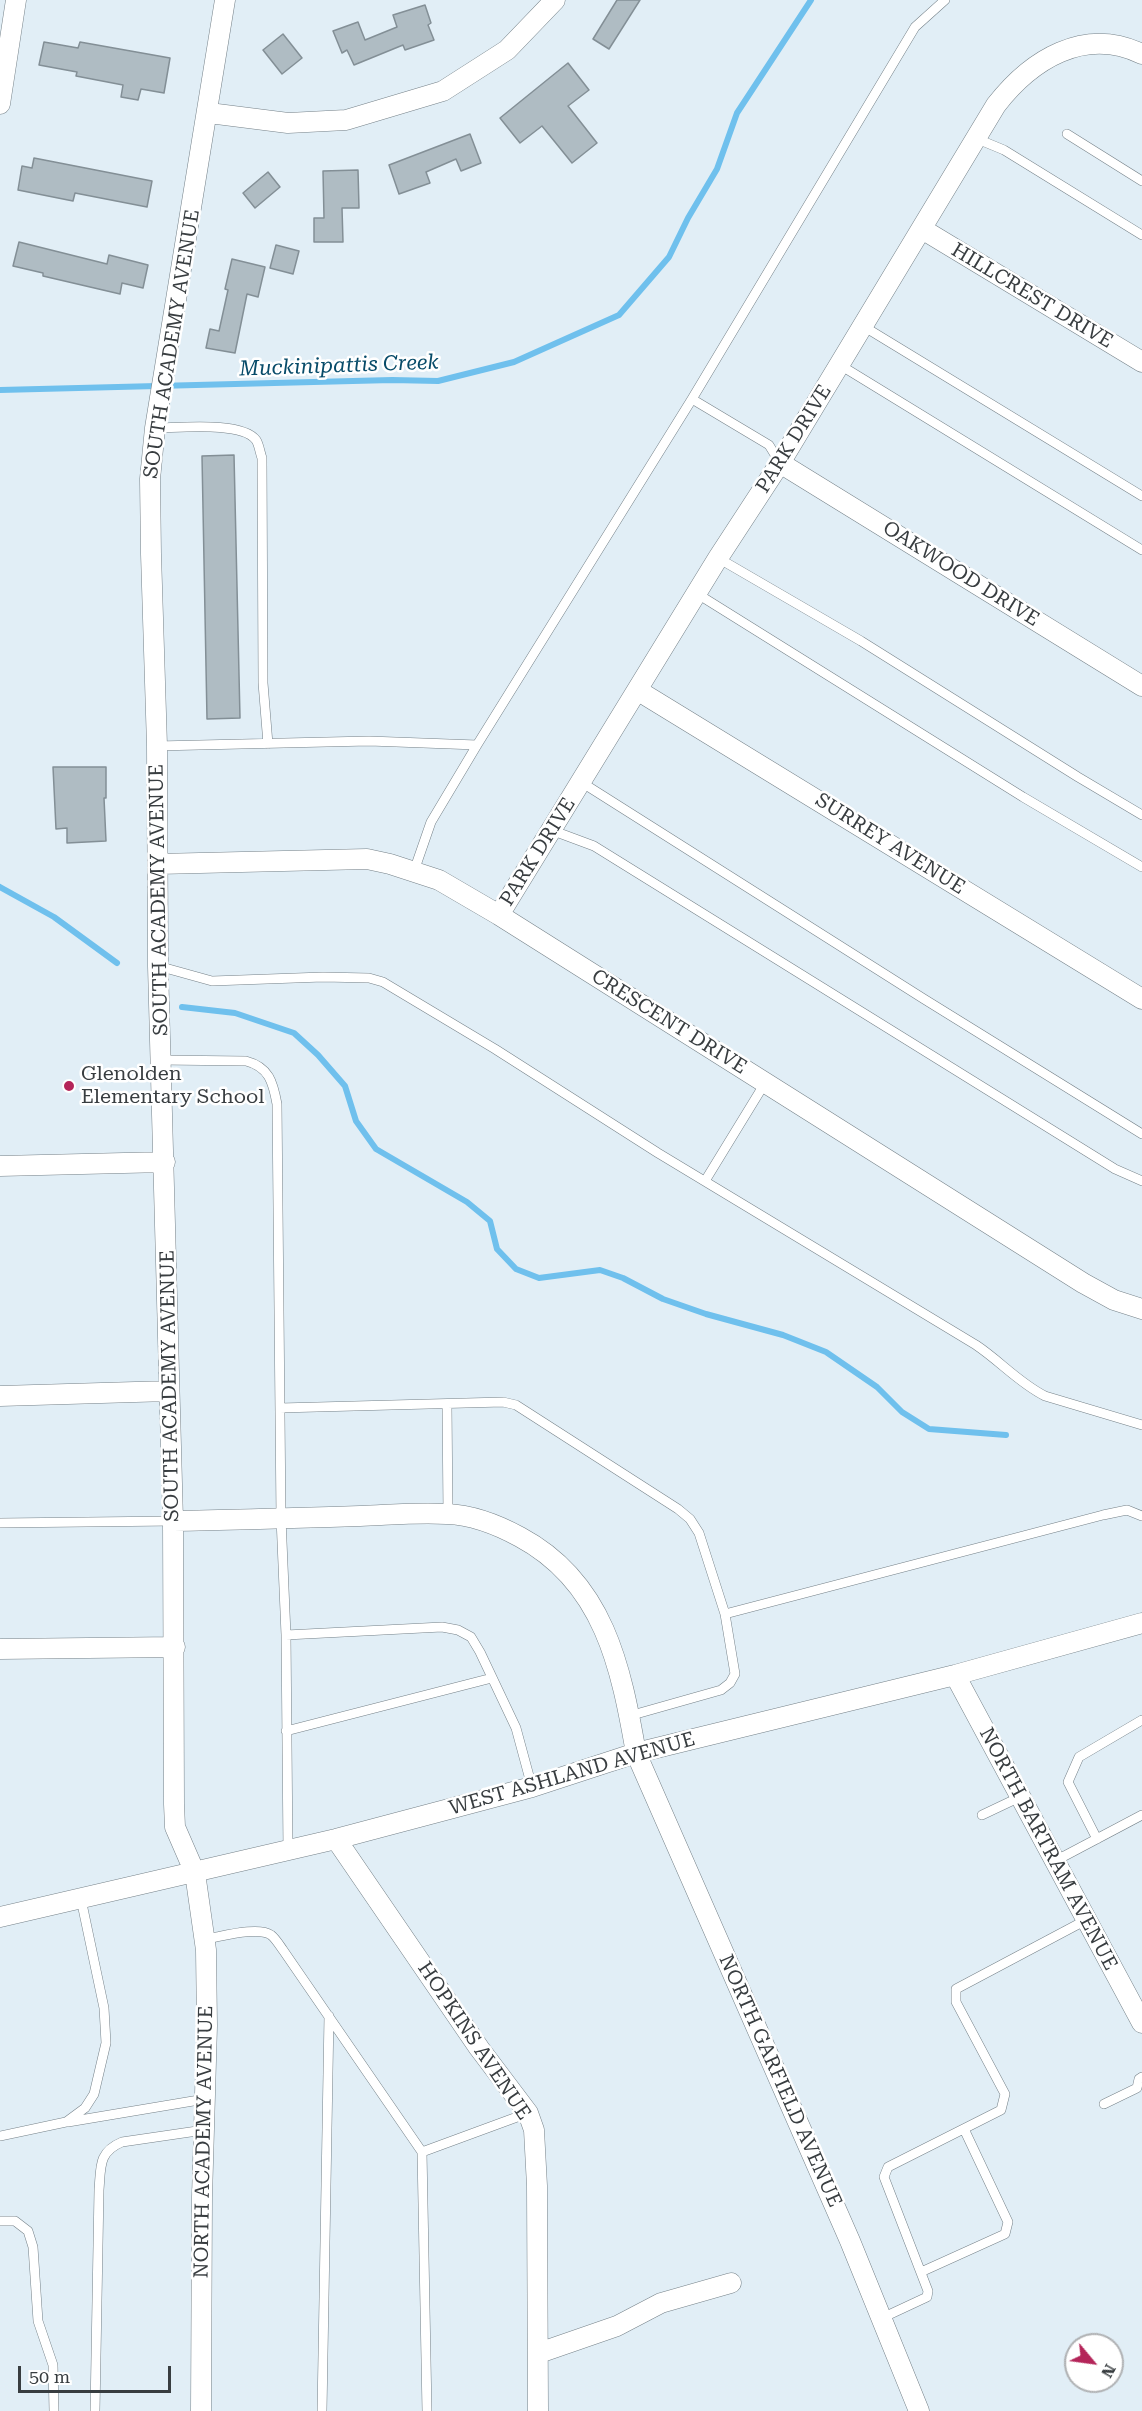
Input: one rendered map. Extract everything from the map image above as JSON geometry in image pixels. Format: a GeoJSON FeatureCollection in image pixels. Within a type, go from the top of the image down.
{"type":"FeatureCollection","features":[{"type":"Feature","properties":{"kind":"street"},"geometry":{"type":"LineString","coordinates":[[0,104],[16,0]]}},
{"type":"Feature","properties":{"kind":"street","name":"SOUTH ACADEMY AVENUE"},"geometry":{"type":"LineString","coordinates":[[195,1874],[176,1827],[173,1521],[158,966],[157,746],[150,479],[155,428],[225,0]]}},
{"type":"Feature","properties":{"kind":"street"},"geometry":{"type":"LineString","coordinates":[[208,113],[288,123],[346,120],[443,91],[507,50],[555,0]]}},
{"type":"Feature","properties":{"kind":"street","name":"PARK DRIVE"},"geometry":{"type":"LineString","coordinates":[[499,915],[696,593],[780,463],[975,138],[1011,85],[1040,61],[1088,44],[1124,47],[1142,54]]}},
{"type":"Feature","properties":{"kind":"street","name":"HILLCREST DRIVE"},"geometry":{"type":"LineString","coordinates":[[922,229],[1142,362]]}},
{"type":"Feature","properties":{"kind":"street","name":"OAKWOOD DRIVE"},"geometry":{"type":"LineString","coordinates":[[780,463],[1142,686]]}},
{"type":"Feature","properties":{"kind":"street","name":"SURREY AVENUE"},"geometry":{"type":"LineString","coordinates":[[637,690],[1142,999]]}},
{"type":"Feature","properties":{"kind":"street","name":"CRESCENT DRIVE"},"geometry":{"type":"LineString","coordinates":[[158,864],[367,859],[439,880],[499,915],[1083,1283],[1114,1300],[1142,1309]]}},
{"type":"Feature","properties":{"kind":"street"},"geometry":{"type":"LineString","coordinates":[[0,1166],[165,1162]]}},
{"type":"Feature","properties":{"kind":"street"},"geometry":{"type":"LineString","coordinates":[[0,1396],[169,1391]]}},
{"type":"Feature","properties":{"kind":"street","name":"NORTH GARFIELD AVENUE"},"geometry":{"type":"LineString","coordinates":[[173,1521],[448,1514],[501,1526],[557,1560],[577,1581],[606,1630],[629,1716],[636,1753],[850,2241],[919,2411]]}},
{"type":"Feature","properties":{"kind":"street","name":"WEST ASHLAND AVENUE"},"geometry":{"type":"LineString","coordinates":[[0,1917],[195,1874],[336,1839],[532,1787],[636,1753],[954,1675],[1142,1623]]}},
{"type":"Feature","properties":{"kind":"street"},"geometry":{"type":"LineString","coordinates":[[0,1649],[175,1647]]}},
{"type":"Feature","properties":{"kind":"street","name":"NORTH BARTRAM AVENUE"},"geometry":{"type":"LineString","coordinates":[[954,1675],[1142,2023]]}},
{"type":"Feature","properties":{"kind":"street","name":"HOPKINS AVENUE"},"geometry":{"type":"LineString","coordinates":[[336,1839],[479,2048],[528,2113],[534,2130],[537,2176],[538,2411]]}},
{"type":"Feature","properties":{"kind":"street","name":"NORTH ACADEMY AVENUE"},"geometry":{"type":"LineString","coordinates":[[195,1874],[205,1940],[207,2026],[201,2411]]}},
{"type":"Feature","properties":{"kind":"street"},"geometry":{"type":"LineString","coordinates":[[538,2353],[617,2326],[661,2303],[731,2283]]}},
{"type":"Feature","properties":{"kind":"lane"},"geometry":{"type":"LineString","coordinates":[[414,871],[431,822],[477,745],[692,399],[820,189],[915,27],[945,0]]}},
{"type":"Feature","properties":{"kind":"lane"},"geometry":{"type":"LineString","coordinates":[[1067,135],[1142,181]]}},
{"type":"Feature","properties":{"kind":"lane"},"geometry":{"type":"LineString","coordinates":[[975,138],[1004,150],[1142,234]]}},
{"type":"Feature","properties":{"kind":"lane"},"geometry":{"type":"LineString","coordinates":[[863,326],[1142,496]]}},
{"type":"Feature","properties":{"kind":"lane"},"geometry":{"type":"LineString","coordinates":[[840,365],[1142,550]]}},
{"type":"Feature","properties":{"kind":"lane"},"geometry":{"type":"LineString","coordinates":[[692,399],[769,445],[780,463]]}},
{"type":"Feature","properties":{"kind":"lane"},"geometry":{"type":"LineString","coordinates":[[155,428],[228,428],[246,432],[257,441],[262,458],[263,683],[268,744]]}},
{"type":"Feature","properties":{"kind":"lane"},"geometry":{"type":"LineString","coordinates":[[718,558],[861,641],[1142,815]]}},
{"type":"Feature","properties":{"kind":"lane"},"geometry":{"type":"LineString","coordinates":[[696,593],[1023,797],[1142,867]]}},
{"type":"Feature","properties":{"kind":"lane"},"geometry":{"type":"LineString","coordinates":[[157,746],[369,741],[477,745]]}},
{"type":"Feature","properties":{"kind":"lane"},"geometry":{"type":"LineString","coordinates":[[581,782],[1142,1134]]}},
{"type":"Feature","properties":{"kind":"lane"},"geometry":{"type":"LineString","coordinates":[[551,830],[594,846],[1115,1169],[1142,1181]]}},
{"type":"Feature","properties":{"kind":"lane"},"geometry":{"type":"LineString","coordinates":[[158,966],[212,981],[323,977],[369,978],[383,982],[976,1345],[1032,1389],[1045,1396],[1142,1425]]}},
{"type":"Feature","properties":{"kind":"lane"},"geometry":{"type":"LineString","coordinates":[[161,1060],[246,1061],[258,1064],[267,1071],[274,1085],[277,1104],[281,1518],[286,1635],[288,1851]]}},
{"type":"Feature","properties":{"kind":"lane"},"geometry":{"type":"LineString","coordinates":[[705,1181],[765,1083]]}},
{"type":"Feature","properties":{"kind":"lane"},"geometry":{"type":"LineString","coordinates":[[280,1408],[503,1402],[516,1405],[690,1519],[699,1533],[725,1614],[735,1674],[730,1683],[721,1690],[629,1716]]}},
{"type":"Feature","properties":{"kind":"lane"},"geometry":{"type":"LineString","coordinates":[[447,1405],[448,1514]]}},
{"type":"Feature","properties":{"kind":"lane"},"geometry":{"type":"LineString","coordinates":[[725,1614],[1104,1515],[1127,1510],[1142,1516]]}},
{"type":"Feature","properties":{"kind":"lane"},"geometry":{"type":"LineString","coordinates":[[0,1523],[173,1521]]}},
{"type":"Feature","properties":{"kind":"lane"},"geometry":{"type":"LineString","coordinates":[[286,1635],[442,1627],[458,1630],[471,1637],[516,1728],[532,1787]]}},
{"type":"Feature","properties":{"kind":"lane"},"geometry":{"type":"LineString","coordinates":[[286,1731],[492,1678]]}},
{"type":"Feature","properties":{"kind":"lane"},"geometry":{"type":"LineString","coordinates":[[1097,1839],[1068,1782],[1079,1757],[1142,1720]]}},
{"type":"Feature","properties":{"kind":"lane"},"geometry":{"type":"LineString","coordinates":[[982,1815],[1020,1797]]}},
{"type":"Feature","properties":{"kind":"lane"},"geometry":{"type":"LineString","coordinates":[[1055,1862],[1142,1815]]}},
{"type":"Feature","properties":{"kind":"lane"},"geometry":{"type":"LineString","coordinates":[[66,2122],[85,2108],[94,2094],[106,2043],[104,2008],[81,1899]]}},
{"type":"Feature","properties":{"kind":"lane"},"geometry":{"type":"LineString","coordinates":[[882,2318],[927,2297],[928,2291],[884,2177],[888,2167],[1001,2110],[1005,2094],[956,2002],[956,1989],[1086,1920]]}},
{"type":"Feature","properties":{"kind":"lane"},"geometry":{"type":"LineString","coordinates":[[205,1940],[245,1932],[271,1935],[422,2152],[427,2411]]}},
{"type":"Feature","properties":{"kind":"lane"},"geometry":{"type":"LineString","coordinates":[[322,2411],[329,2016]]}},
{"type":"Feature","properties":{"kind":"lane"},"geometry":{"type":"LineString","coordinates":[[1104,2104],[1137,2088],[1139,2079],[1142,2077]]}},
{"type":"Feature","properties":{"kind":"lane"},"geometry":{"type":"LineString","coordinates":[[0,2136],[66,2122],[205,2099]]}},
{"type":"Feature","properties":{"kind":"lane"},"geometry":{"type":"LineString","coordinates":[[422,2152],[528,2113]]}},
{"type":"Feature","properties":{"kind":"lane"},"geometry":{"type":"LineString","coordinates":[[921,2271],[1005,2234],[1008,2222],[964,2129]]}},
{"type":"Feature","properties":{"kind":"lane"},"geometry":{"type":"LineString","coordinates":[[95,2411],[99,2190],[102,2159],[110,2147],[122,2142],[204,2130]]}},
{"type":"Feature","properties":{"kind":"lane"},"geometry":{"type":"LineString","coordinates":[[0,2222],[15,2221],[27,2231],[33,2247],[38,2321],[53,2365],[54,2411]]}},
{"type":"Feature","properties":{"kind":"building"},"geometry":{"type":"Polygon","coordinates":[[[617,0],[640,0],[609,49],[593,39],[617,0]]]}},
{"type":"Feature","properties":{"kind":"building"},"geometry":{"type":"Polygon","coordinates":[[[425,5],[431,23],[428,25],[434,40],[405,50],[403,45],[354,65],[347,50],[342,53],[333,31],[358,22],[365,40],[397,27],[393,15],[425,5]]]}},
{"type":"Feature","properties":{"kind":"building"},"geometry":{"type":"Polygon","coordinates":[[[283,34],[302,58],[282,74],[263,50],[283,34]]]}},
{"type":"Feature","properties":{"kind":"building"},"geometry":{"type":"Polygon","coordinates":[[[44,42],[78,48],[80,42],[170,58],[164,93],[141,89],[138,100],[121,97],[123,85],[76,76],[77,72],[39,65],[44,42]]]}},
{"type":"Feature","properties":{"kind":"building"},"geometry":{"type":"Polygon","coordinates":[[[568,63],[589,90],[568,106],[597,143],[572,163],[542,126],[520,143],[500,118],[568,63]]]}},
{"type":"Feature","properties":{"kind":"building"},"geometry":{"type":"Polygon","coordinates":[[[470,134],[481,163],[461,171],[456,159],[426,172],[430,183],[399,194],[389,165],[470,134]]]}},
{"type":"Feature","properties":{"kind":"building"},"geometry":{"type":"Polygon","coordinates":[[[34,158],[152,181],[147,207],[75,193],[73,201],[18,190],[22,166],[32,168],[34,158]]]}},
{"type":"Feature","properties":{"kind":"building"},"geometry":{"type":"Polygon","coordinates":[[[358,170],[359,208],[342,208],[343,242],[314,242],[314,218],[324,218],[323,171],[358,170]]]}},
{"type":"Feature","properties":{"kind":"building"},"geometry":{"type":"Polygon","coordinates":[[[268,172],[280,187],[255,208],[243,193],[268,172]]]}},
{"type":"Feature","properties":{"kind":"building"},"geometry":{"type":"Polygon","coordinates":[[[19,242],[107,264],[109,255],[148,265],[143,288],[122,283],[120,294],[43,276],[43,273],[13,266],[19,242]]]}},
{"type":"Feature","properties":{"kind":"building"},"geometry":{"type":"Polygon","coordinates":[[[276,245],[299,251],[293,274],[270,268],[276,245]]]}},
{"type":"Feature","properties":{"kind":"building"},"geometry":{"type":"Polygon","coordinates":[[[232,259],[265,267],[258,297],[247,294],[235,353],[206,348],[210,329],[219,331],[232,259]]]}},
{"type":"Feature","properties":{"kind":"building"},"geometry":{"type":"Polygon","coordinates":[[[234,455],[240,718],[207,719],[202,456],[234,455]]]}},
{"type":"Feature","properties":{"kind":"building"},"geometry":{"type":"Polygon","coordinates":[[[53,767],[106,767],[106,798],[104,798],[106,841],[67,843],[67,828],[56,829],[53,767]]]}},
{"type":"Feature","properties":{"kind":"waterway","name":"Muckinipattis Creek"},"geometry":{"type":"LineString","coordinates":[[0,390],[392,380],[438,381],[514,362],[619,315],[669,257],[688,218],[717,169],[737,113],[811,0]]}},
{"type":"Feature","properties":{"kind":"waterway"},"geometry":{"type":"LineString","coordinates":[[0,887],[54,917],[117,963]]}},
{"type":"Feature","properties":{"kind":"waterway"},"geometry":{"type":"LineString","coordinates":[[182,1007],[235,1013],[294,1033],[318,1055],[345,1086],[356,1121],[376,1149],[467,1202],[490,1221],[497,1249],[516,1269],[539,1278],[600,1270],[623,1278],[663,1299],[706,1314],[783,1335],[826,1352],[877,1387],[902,1412],[929,1429],[1006,1435]]}},
{"type":"Feature","properties":{"kind":"place","name":"Glenolden Elementary School"},"geometry":{"type":"Point","coordinates":[69,1086]}}]}
